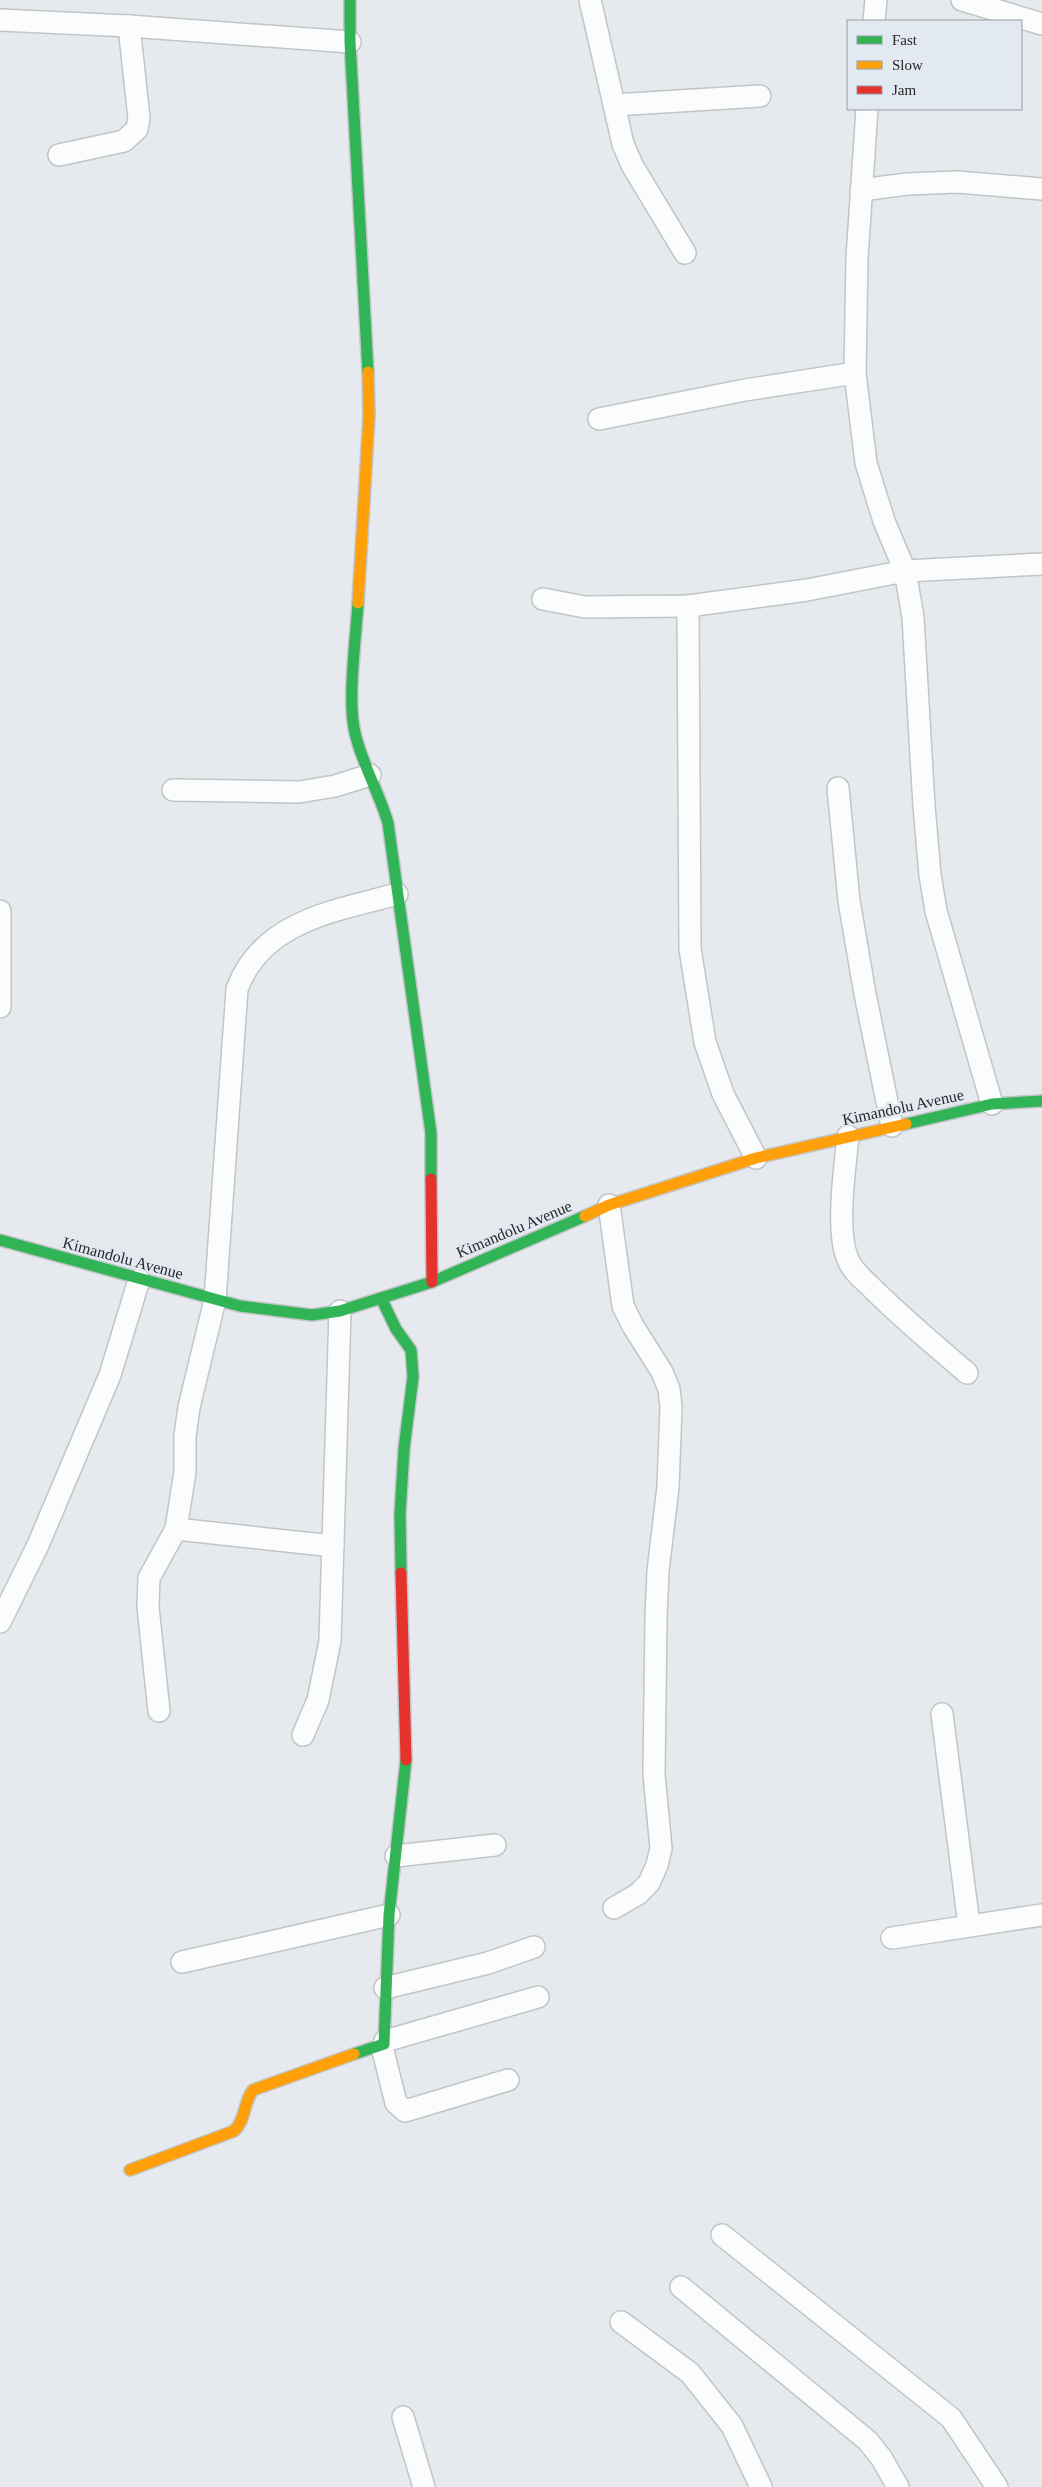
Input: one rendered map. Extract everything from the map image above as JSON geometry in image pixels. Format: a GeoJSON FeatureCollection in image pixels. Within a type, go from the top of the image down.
{"type":"FeatureCollection","features":[{"type":"Feature","properties":{"kind":"street"},"geometry":{"type":"LineString","coordinates":[[350,0],[350,42],[368,335],[369,416],[352,709],[354,732],[360,752],[381,798],[388,823],[431,1133],[432,1282]]}},
{"type":"Feature","properties":{"kind":"street"},"geometry":{"type":"LineString","coordinates":[[590,0],[623,144],[632,165],[685,253]]}},
{"type":"Feature","properties":{"kind":"street"},"geometry":{"type":"LineString","coordinates":[[874,20],[876,0]]}},
{"type":"Feature","properties":{"kind":"street"},"geometry":{"type":"LineString","coordinates":[[962,0],[1042,24]]}},
{"type":"Feature","properties":{"kind":"street"},"geometry":{"type":"LineString","coordinates":[[0,20],[129,26],[350,42]]}},
{"type":"Feature","properties":{"kind":"street"},"geometry":{"type":"LineString","coordinates":[[59,155],[124,141],[137,130],[139,118],[129,26]]}},
{"type":"Feature","properties":{"kind":"street"},"geometry":{"type":"LineString","coordinates":[[614,105],[760,96]]}},
{"type":"Feature","properties":{"kind":"street"},"geometry":{"type":"LineString","coordinates":[[867,110],[861,190],[855,373],[866,463],[884,521],[905,570],[913,617],[930,875],[943,941],[992,1104]]}},
{"type":"Feature","properties":{"kind":"street"},"geometry":{"type":"LineString","coordinates":[[861,190],[907,184],[957,182],[1042,189]]}},
{"type":"Feature","properties":{"kind":"street"},"geometry":{"type":"LineString","coordinates":[[599,419],[745,390],[855,373]]}},
{"type":"Feature","properties":{"kind":"street"},"geometry":{"type":"LineString","coordinates":[[543,599],[585,607],[688,606],[806,590],[905,570],[1042,564]]}},
{"type":"Feature","properties":{"kind":"street"},"geometry":{"type":"LineString","coordinates":[[688,606],[690,949],[705,1042],[723,1094],[756,1158]]}},
{"type":"Feature","properties":{"kind":"street"},"geometry":{"type":"LineString","coordinates":[[173,790],[299,792],[335,786],[370,775]]}},
{"type":"Feature","properties":{"kind":"street"},"geometry":{"type":"LineString","coordinates":[[838,788],[849,901],[868,1012],[892,1126]]}},
{"type":"Feature","properties":{"kind":"street"},"geometry":{"type":"LineString","coordinates":[[159,1712],[153,1665],[148,1591],[149,1578],[176,1529],[185,1472],[185,1436],[189,1406],[215,1300],[237,989],[244,972],[266,944],[289,929],[323,914],[397,894]]}},
{"type":"Feature","properties":{"kind":"street"},"geometry":{"type":"LineString","coordinates":[[0,911],[0,1007]]}},
{"type":"Feature","properties":{"kind":"street","name":"Kimandolu Avenue"},"geometry":{"type":"LineString","coordinates":[[0,1240],[215,1300],[240,1306],[312,1316],[340,1311],[432,1282],[609,1205],[756,1158],[992,1104],[1042,1101]]}},
{"type":"Feature","properties":{"kind":"street"},"geometry":{"type":"LineString","coordinates":[[848,1136],[842,1190],[844,1246],[847,1259],[857,1273],[893,1308],[967,1373]]}},
{"type":"Feature","properties":{"kind":"street"},"geometry":{"type":"LineString","coordinates":[[609,1205],[623,1306],[633,1326],[662,1372],[669,1389],[671,1407],[668,1487],[658,1571],[655,1655],[654,1774],[662,1848],[649,1883],[638,1894],[614,1908]]}},
{"type":"Feature","properties":{"kind":"street"},"geometry":{"type":"LineString","coordinates":[[0,1622],[38,1545],[110,1374],[140,1280]]}},
{"type":"Feature","properties":{"kind":"street"},"geometry":{"type":"LineString","coordinates":[[381,1298],[393,1324],[410,1350],[413,1362],[400,1514],[406,1760],[389,1915],[384,2044],[396,2103],[404,2111],[508,2080]]}},
{"type":"Feature","properties":{"kind":"street"},"geometry":{"type":"LineString","coordinates":[[304,1736],[318,1700],[330,1641],[340,1311]]}},
{"type":"Feature","properties":{"kind":"street"},"geometry":{"type":"LineString","coordinates":[[176,1529],[333,1546]]}},
{"type":"Feature","properties":{"kind":"street"},"geometry":{"type":"LineString","coordinates":[[942,1714],[969,1925]]}},
{"type":"Feature","properties":{"kind":"street"},"geometry":{"type":"LineString","coordinates":[[396,1856],[495,1845]]}},
{"type":"Feature","properties":{"kind":"street"},"geometry":{"type":"LineString","coordinates":[[182,1962],[389,1915]]}},
{"type":"Feature","properties":{"kind":"street"},"geometry":{"type":"LineString","coordinates":[[892,1938],[1042,1915]]}},
{"type":"Feature","properties":{"kind":"street"},"geometry":{"type":"LineString","coordinates":[[385,1988],[488,1963],[534,1948]]}},
{"type":"Feature","properties":{"kind":"street"},"geometry":{"type":"LineString","coordinates":[[130,2170],[234,2131],[240,2126],[246,2098],[253,2090],[384,2044],[538,1996]]}},
{"type":"Feature","properties":{"kind":"street"},"geometry":{"type":"LineString","coordinates":[[722,2235],[951,2418],[996,2487]]}},
{"type":"Feature","properties":{"kind":"street"},"geometry":{"type":"LineString","coordinates":[[681,2287],[868,2442],[882,2459],[898,2487]]}},
{"type":"Feature","properties":{"kind":"street"},"geometry":{"type":"LineString","coordinates":[[621,2322],[690,2373],[732,2426],[761,2487]]}},
{"type":"Feature","properties":{"kind":"street"},"geometry":{"type":"LineString","coordinates":[[403,2417],[424,2487]]}},
{"type":"Feature","properties":{"kind":"traffic: fast"},"geometry":{"type":"LineString","coordinates":[[350,0],[350,42],[368,372]]}},
{"type":"Feature","properties":{"kind":"traffic: fast"},"geometry":{"type":"LineString","coordinates":[[358,603],[352,687],[353,720],[362,756],[388,823],[431,1133],[431,1179]]}},
{"type":"Feature","properties":{"kind":"traffic: fast"},"geometry":{"type":"LineString","coordinates":[[906,1124],[992,1104],[1042,1101]]}},
{"type":"Feature","properties":{"kind":"traffic: fast"},"geometry":{"type":"LineString","coordinates":[[0,1240],[240,1306],[312,1315],[340,1311],[432,1282],[585,1216]]}},
{"type":"Feature","properties":{"kind":"traffic: fast"},"geometry":{"type":"LineString","coordinates":[[381,1298],[396,1329],[411,1350],[413,1377],[404,1449],[400,1514],[401,1573]]}},
{"type":"Feature","properties":{"kind":"traffic: fast"},"geometry":{"type":"LineString","coordinates":[[354,2054],[384,2044],[389,1915],[406,1760]]}},
{"type":"Feature","properties":{"kind":"traffic: slow"},"geometry":{"type":"LineString","coordinates":[[358,603],[369,416],[368,372]]}},
{"type":"Feature","properties":{"kind":"traffic: slow"},"geometry":{"type":"LineString","coordinates":[[585,1216],[609,1205],[756,1158],[906,1124]]}},
{"type":"Feature","properties":{"kind":"traffic: slow"},"geometry":{"type":"LineString","coordinates":[[130,2170],[234,2131],[241,2122],[253,2090],[354,2054]]}},
{"type":"Feature","properties":{"kind":"traffic: jam"},"geometry":{"type":"LineString","coordinates":[[431,1179],[432,1282]]}},
{"type":"Feature","properties":{"kind":"traffic: jam"},"geometry":{"type":"LineString","coordinates":[[401,1573],[406,1760]]}}]}
